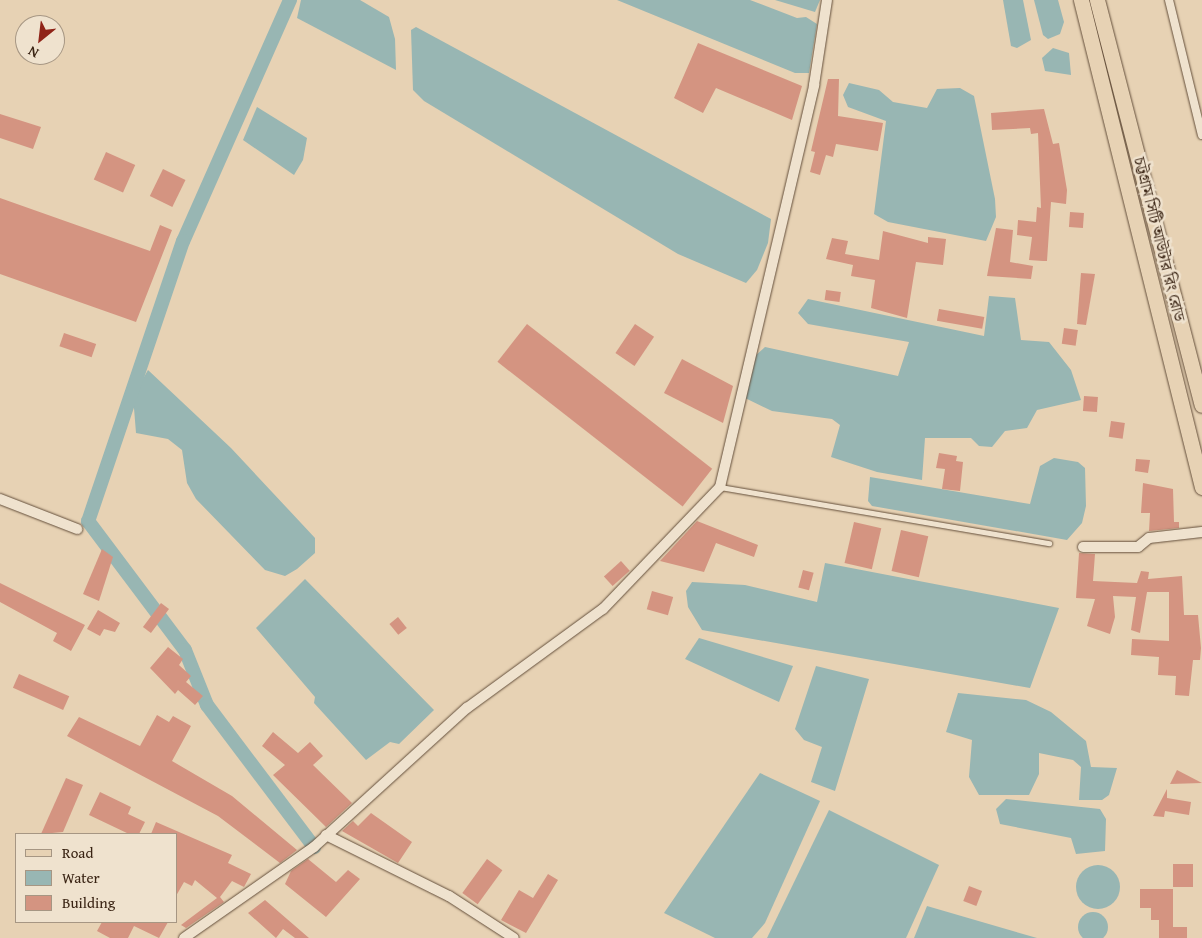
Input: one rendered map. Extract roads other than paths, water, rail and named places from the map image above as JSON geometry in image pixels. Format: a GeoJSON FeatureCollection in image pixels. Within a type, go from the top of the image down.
{"type":"FeatureCollection","features":[{"type":"Feature","properties":{"kind":"main road","name":"চট্টগ্রাম সিটি আউটার রিং রোড"},"geometry":{"type":"LineString","coordinates":[[1081,0],[1202,486]]}},
{"type":"Feature","properties":{"kind":"main road","name":"চট্টগ্রাম সিটি আউটার রিং রোড"},"geometry":{"type":"LineString","coordinates":[[1097,0],[1202,405]]}},
{"type":"Feature","properties":{"kind":"street"},"geometry":{"type":"LineString","coordinates":[[184,938],[326,836],[467,708],[603,609],[720,487],[814,85],[827,0]]}},
{"type":"Feature","properties":{"kind":"street"},"geometry":{"type":"LineString","coordinates":[[1169,0],[1202,135]]}},
{"type":"Feature","properties":{"kind":"street"},"geometry":{"type":"LineString","coordinates":[[0,500],[77,529]]}},
{"type":"Feature","properties":{"kind":"street"},"geometry":{"type":"LineString","coordinates":[[1083,547],[1138,547],[1149,538],[1202,532]]}},
{"type":"Feature","properties":{"kind":"street"},"geometry":{"type":"LineString","coordinates":[[326,836],[448,896],[514,938]]}},
{"type":"Feature","properties":{"kind":"lane"},"geometry":{"type":"LineString","coordinates":[[720,487],[1049,543]]}},
{"type":"Feature","properties":{"kind":"water"},"geometry":{"type":"Polygon","coordinates":[[[301,0],[360,0],[389,17],[395,39],[396,70],[297,18],[301,0]]]}},
{"type":"Feature","properties":{"kind":"water"},"geometry":{"type":"Polygon","coordinates":[[[617,0],[750,0],[797,18],[806,17],[817,24],[809,73],[795,73],[617,0]]]}},
{"type":"Feature","properties":{"kind":"water"},"geometry":{"type":"Polygon","coordinates":[[[775,0],[820,0],[815,12],[775,0]]]}},
{"type":"Feature","properties":{"kind":"water"},"geometry":{"type":"Polygon","coordinates":[[[1003,0],[1023,0],[1031,40],[1017,48],[1011,46],[1003,0]]]}},
{"type":"Feature","properties":{"kind":"water"},"geometry":{"type":"Polygon","coordinates":[[[1034,0],[1058,0],[1064,22],[1060,34],[1048,39],[1043,35],[1034,0]]]}},
{"type":"Feature","properties":{"kind":"water"},"geometry":{"type":"Polygon","coordinates":[[[416,27],[771,219],[768,243],[757,270],[746,283],[678,254],[424,101],[413,90],[411,30],[416,27]]]}},
{"type":"Feature","properties":{"kind":"water"},"geometry":{"type":"Polygon","coordinates":[[[1053,48],[1069,53],[1071,75],[1045,71],[1042,58],[1053,48]]]}},
{"type":"Feature","properties":{"kind":"water"},"geometry":{"type":"Polygon","coordinates":[[[849,83],[879,90],[893,102],[927,108],[937,89],[960,88],[974,96],[995,199],[996,217],[986,241],[888,222],[874,214],[886,121],[848,107],[843,95],[849,83]]]}},
{"type":"Feature","properties":{"kind":"water"},"geometry":{"type":"Polygon","coordinates":[[[257,107],[307,138],[303,160],[294,175],[243,140],[257,107]]]}},
{"type":"Feature","properties":{"kind":"water"},"geometry":{"type":"Polygon","coordinates":[[[989,296],[1015,298],[1021,340],[1049,342],[1071,370],[1081,400],[1037,410],[1027,428],[1005,431],[992,447],[979,446],[971,438],[925,438],[922,480],[877,472],[831,457],[840,425],[832,419],[772,411],[743,397],[756,355],[765,347],[898,376],[909,342],[808,324],[798,313],[808,299],[984,336],[989,296]]]}},
{"type":"Feature","properties":{"kind":"water"},"geometry":{"type":"Polygon","coordinates":[[[148,370],[231,448],[315,538],[315,553],[297,569],[285,576],[265,570],[196,499],[187,483],[182,450],[168,439],[136,433],[133,396],[148,370]]]}},
{"type":"Feature","properties":{"kind":"water"},"geometry":{"type":"Polygon","coordinates":[[[1054,458],[1078,462],[1085,468],[1086,506],[1082,523],[1067,540],[872,506],[868,501],[870,477],[1030,504],[1040,466],[1054,458]]]}},
{"type":"Feature","properties":{"kind":"water"},"geometry":{"type":"Polygon","coordinates":[[[825,563],[1059,608],[1030,688],[702,630],[688,607],[686,591],[692,582],[745,585],[817,602],[825,563]]]}},
{"type":"Feature","properties":{"kind":"water"},"geometry":{"type":"Polygon","coordinates":[[[305,579],[434,710],[399,744],[390,742],[366,760],[314,703],[315,697],[256,628],[305,579]]]}},
{"type":"Feature","properties":{"kind":"water"},"geometry":{"type":"Polygon","coordinates":[[[699,638],[793,666],[779,702],[685,659],[699,638]]]}},
{"type":"Feature","properties":{"kind":"water"},"geometry":{"type":"Polygon","coordinates":[[[816,666],[869,679],[835,791],[811,782],[822,747],[804,740],[795,729],[816,666]]]}},
{"type":"Feature","properties":{"kind":"water"},"geometry":{"type":"Polygon","coordinates":[[[958,693],[1026,700],[1051,712],[1086,741],[1091,767],[1117,768],[1109,795],[1102,800],[1079,800],[1081,767],[1073,760],[1039,753],[1039,774],[1029,795],[979,795],[969,777],[972,740],[946,732],[958,693]]]}},
{"type":"Feature","properties":{"kind":"water"},"geometry":{"type":"Polygon","coordinates":[[[760,773],[820,801],[765,923],[752,938],[715,938],[664,913],[760,773]]]}},
{"type":"Feature","properties":{"kind":"water"},"geometry":{"type":"Polygon","coordinates":[[[1006,799],[1100,809],[1106,819],[1105,851],[1076,854],[1071,838],[1000,824],[996,809],[1006,799]]]}},
{"type":"Feature","properties":{"kind":"water"},"geometry":{"type":"Polygon","coordinates":[[[829,810],[939,865],[906,938],[767,938],[829,810]]]}},
{"type":"Feature","properties":{"kind":"water"},"geometry":{"type":"Polygon","coordinates":[[[1098,865],[1110,869],[1116,875],[1120,887],[1116,899],[1110,905],[1098,909],[1086,905],[1080,899],[1076,887],[1080,875],[1086,869],[1098,865]]]}},
{"type":"Feature","properties":{"kind":"water"},"geometry":{"type":"Polygon","coordinates":[[[927,906],[1037,938],[914,938],[927,906]]]}},
{"type":"Feature","properties":{"kind":"water"},"geometry":{"type":"Polygon","coordinates":[[[1087,913],[1099,913],[1107,921],[1107,933],[1101,939],[1085,939],[1079,933],[1079,921],[1087,913]]]}},
{"type":"Feature","properties":{"kind":"waterway"},"geometry":{"type":"LineString","coordinates":[[290,0],[183,241],[88,521],[185,650],[207,705],[314,847]]}}]}
